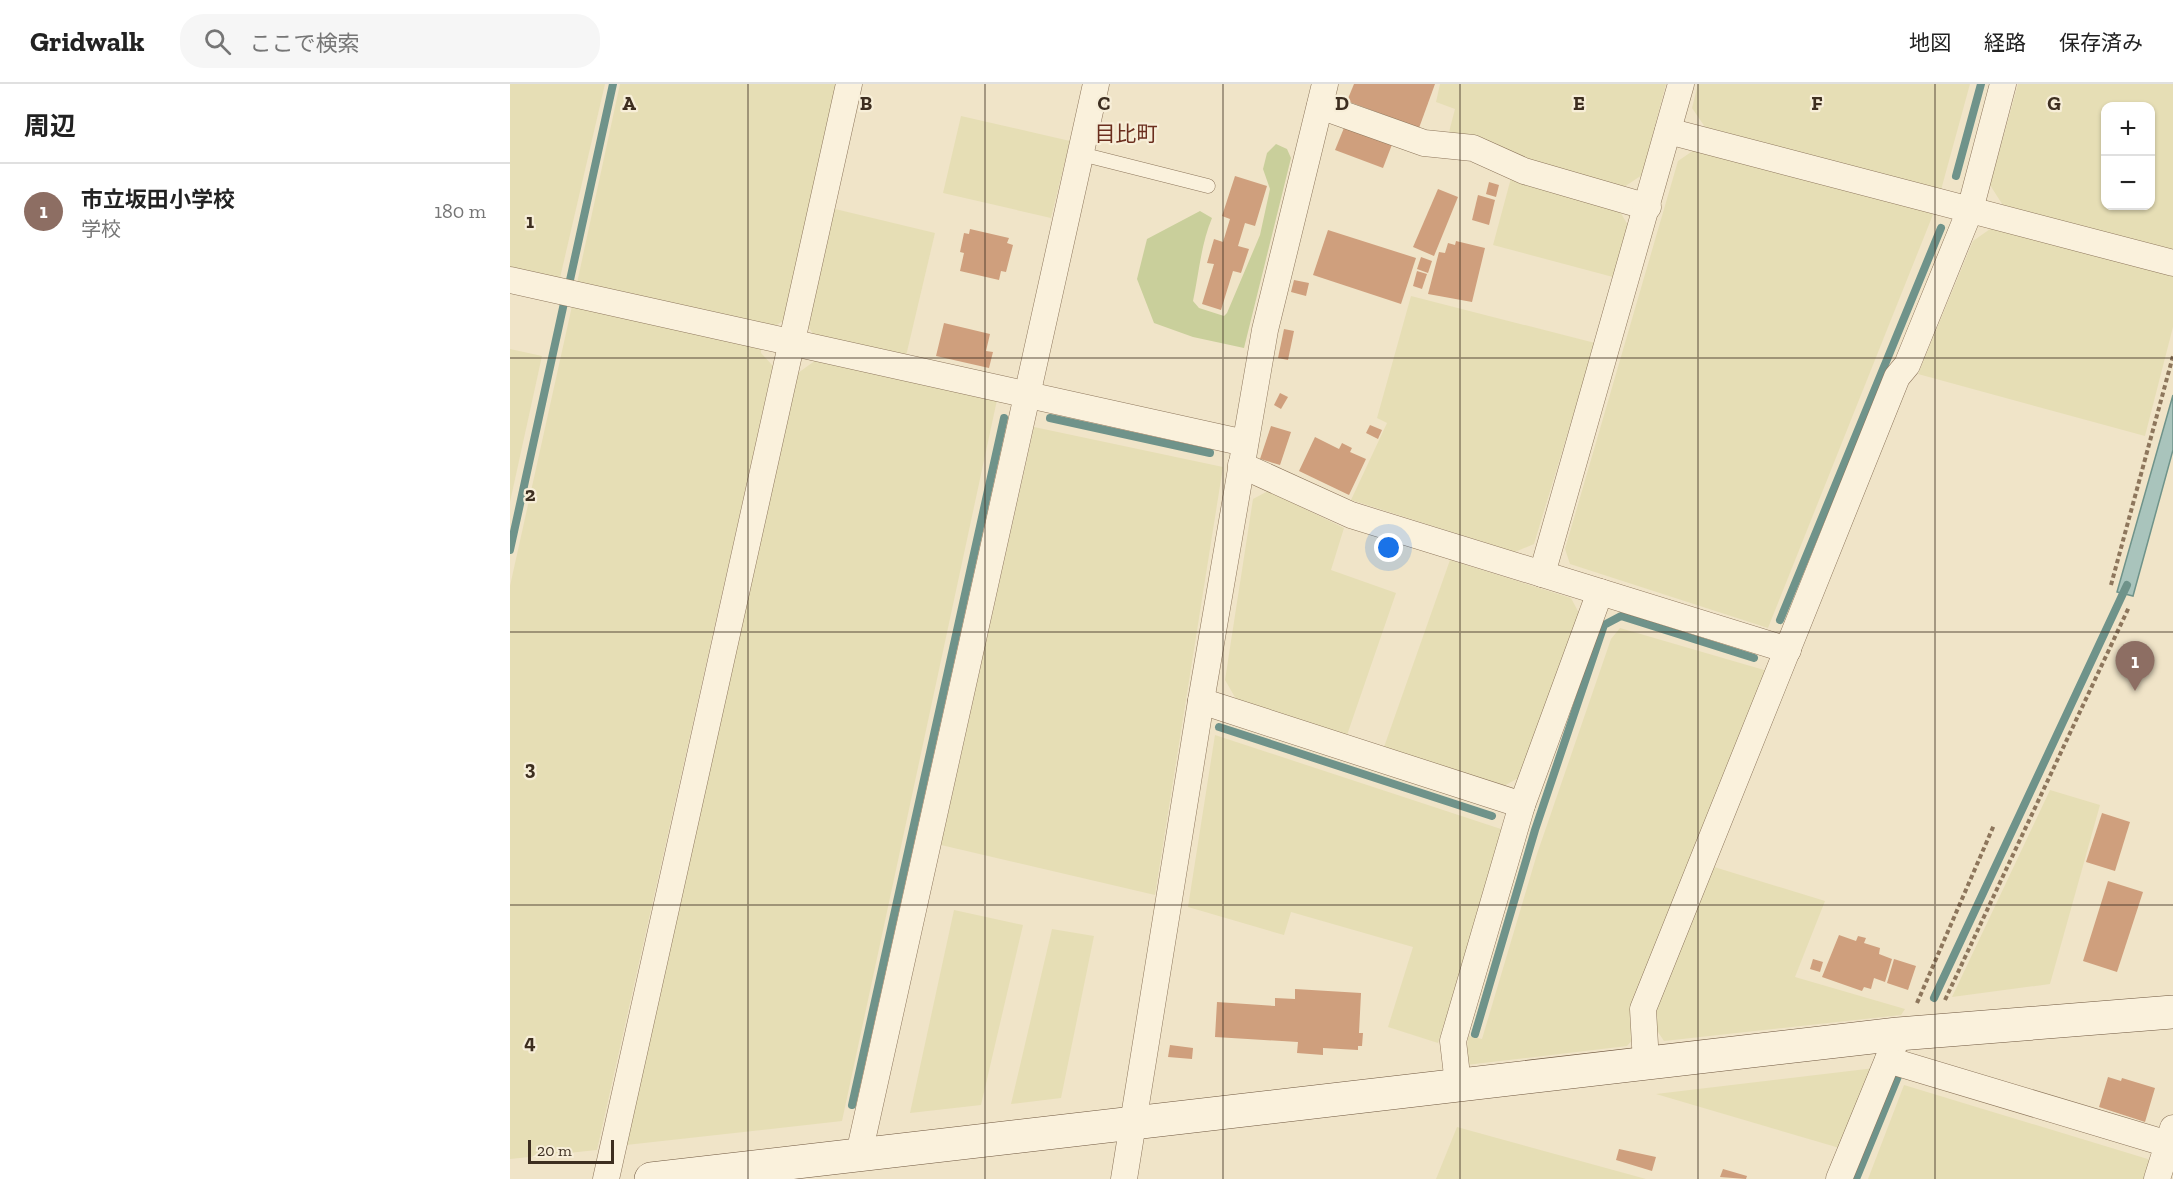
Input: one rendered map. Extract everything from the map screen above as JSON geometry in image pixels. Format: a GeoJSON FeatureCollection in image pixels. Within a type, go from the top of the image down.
{"type":"FeatureCollection","features":[{"type":"Feature","properties":{"kind":"street"},"geometry":{"type":"LineString","coordinates":[[606,1179],[849,84]]}},
{"type":"Feature","properties":{"kind":"street"},"geometry":{"type":"LineString","coordinates":[[859,1154],[1096,84]]}},
{"type":"Feature","properties":{"kind":"street"},"geometry":{"type":"LineString","coordinates":[[1542,574],[1648,207],[1680,84]]}},
{"type":"Feature","properties":{"kind":"street"},"geometry":{"type":"LineString","coordinates":[[1646,1063],[1643,1009],[1897,377],[1907,365],[1970,210],[2003,84]]}},
{"type":"Feature","properties":{"kind":"street"},"geometry":{"type":"LineString","coordinates":[[1124,1179],[1201,701],[1265,330],[1323,95],[1424,143],[1473,148],[1524,171],[1648,207]]}},
{"type":"Feature","properties":{"kind":"street"},"geometry":{"type":"LineString","coordinates":[[1668,131],[2173,263]]}},
{"type":"Feature","properties":{"kind":"street"},"geometry":{"type":"LineString","coordinates":[[510,280],[1027,394],[1243,454],[1351,515],[1788,650]]}},
{"type":"Feature","properties":{"kind":"street"},"geometry":{"type":"LineString","coordinates":[[1458,1084],[1453,1041],[1522,805],[1600,592]]}},
{"type":"Feature","properties":{"kind":"street"},"geometry":{"type":"LineString","coordinates":[[1201,701],[1522,805]]}},
{"type":"Feature","properties":{"kind":"street"},"geometry":{"type":"LineString","coordinates":[[651,1179],[1646,1063],[2173,1012]]}},
{"type":"Feature","properties":{"kind":"street"},"geometry":{"type":"LineString","coordinates":[[1905,1039],[2171,1139],[2157,1179]]}},
{"type":"Feature","properties":{"kind":"street"},"geometry":{"type":"LineString","coordinates":[[1839,1179],[1905,1039]]}},
{"type":"Feature","properties":{"kind":"lane"},"geometry":{"type":"LineString","coordinates":[[1081,154],[1208,186]]}},
{"type":"Feature","properties":{"kind":"path"},"geometry":{"type":"LineString","coordinates":[[2111,585],[2173,356]]}},
{"type":"Feature","properties":{"kind":"path"},"geometry":{"type":"LineString","coordinates":[[1905,1039],[2129,607]]}},
{"type":"Feature","properties":{"kind":"path"},"geometry":{"type":"LineString","coordinates":[[1905,1039],[1994,825]]}},
{"type":"Feature","properties":{"kind":"shaded area"},"geometry":{"type":"Polygon","coordinates":[[[510,84],[605,84],[560,278],[510,268],[510,84]]]}},
{"type":"Feature","properties":{"kind":"shaded area"},"geometry":{"type":"Polygon","coordinates":[[[620,84],[842,84],[790,317],[773,327],[577,283],[620,84]]]}},
{"type":"Feature","properties":{"kind":"shaded area"},"geometry":{"type":"Polygon","coordinates":[[[1440,84],[1666,84],[1642,175],[1624,187],[1523,158],[1476,135],[1448,136],[1455,109],[1436,102],[1440,84]]]}},
{"type":"Feature","properties":{"kind":"shaded area"},"geometry":{"type":"Polygon","coordinates":[[[1698,84],[1970,84],[1941,190],[1705,127],[1692,108],[1698,84]]]}},
{"type":"Feature","properties":{"kind":"shaded area"},"geometry":{"type":"Polygon","coordinates":[[[2018,84],[2173,84],[2173,251],[2004,207],[1990,185],[2018,84]]]}},
{"type":"Feature","properties":{"kind":"shaded area"},"geometry":{"type":"Polygon","coordinates":[[[961,116],[1070,141],[1051,218],[943,193],[961,116]]]}},
{"type":"Feature","properties":{"kind":"shaded area"},"geometry":{"type":"Polygon","coordinates":[[[1697,148],[1934,212],[1768,628],[1570,564],[1565,549],[1678,161],[1697,148]]]}},
{"type":"Feature","properties":{"kind":"shaded area"},"geometry":{"type":"Polygon","coordinates":[[[1511,178],[1619,210],[1629,227],[1613,277],[1493,245],[1511,178]]]}},
{"type":"Feature","properties":{"kind":"shaded area"},"geometry":{"type":"Polygon","coordinates":[[[831,208],[935,233],[906,356],[813,334],[804,320],[831,208]]]}},
{"type":"Feature","properties":{"kind":"shaded area"},"geometry":{"type":"Polygon","coordinates":[[[1993,227],[2167,271],[2173,276],[2173,327],[2145,436],[1918,374],[1973,241],[1993,227]]]}},
{"type":"Feature","properties":{"kind":"shaded area"},"geometry":{"type":"Polygon","coordinates":[[[1411,296],[1595,343],[1534,544],[1515,552],[1351,500],[1387,423],[1377,418],[1411,296]]]}},
{"type":"Feature","properties":{"kind":"shaded area"},"geometry":{"type":"Polygon","coordinates":[[[572,306],[761,346],[761,353],[773,366],[597,1150],[510,1159],[510,586],[572,306]]]}},
{"type":"Feature","properties":{"kind":"shaded area"},"geometry":{"type":"Polygon","coordinates":[[[510,349],[542,356],[510,502],[510,349]]]}},
{"type":"Feature","properties":{"kind":"shaded area"},"geometry":{"type":"Polygon","coordinates":[[[816,360],[997,400],[842,1121],[626,1145],[798,373],[816,360]]]}},
{"type":"Feature","properties":{"kind":"shaded area"},"geometry":{"type":"Polygon","coordinates":[[[1034,427],[1223,467],[1155,895],[941,845],[1034,427]]]}},
{"type":"Feature","properties":{"kind":"shaded area"},"geometry":{"type":"Polygon","coordinates":[[[1268,491],[1344,528],[1331,570],[1396,593],[1347,735],[1236,699],[1225,680],[1253,499],[1268,491]]]}},
{"type":"Feature","properties":{"kind":"shaded area"},"geometry":{"type":"Polygon","coordinates":[[[1450,560],[1571,598],[1580,615],[1520,777],[1504,786],[1384,747],[1450,560]]]}},
{"type":"Feature","properties":{"kind":"shaded area"},"geometry":{"type":"Polygon","coordinates":[[[1620,628],[1771,672],[1630,1019],[1634,1038],[1627,1046],[1466,1065],[1468,1036],[1482,1039],[1537,854],[1611,639],[1620,628]]]}},
{"type":"Feature","properties":{"kind":"shaded area"},"geometry":{"type":"Polygon","coordinates":[[[1215,735],[1504,830],[1438,1043],[1388,1027],[1413,947],[1291,912],[1284,935],[1188,907],[1215,735]]]}},
{"type":"Feature","properties":{"kind":"shaded area"},"geometry":{"type":"Polygon","coordinates":[[[2050,790],[2100,805],[2050,984],[1952,997],[2050,790]]]}},
{"type":"Feature","properties":{"kind":"shaded area"},"geometry":{"type":"Polygon","coordinates":[[[1711,866],[1825,901],[1795,977],[1905,1009],[1901,1015],[1664,1041],[1654,1026],[1650,1008],[1711,866]]]}},
{"type":"Feature","properties":{"kind":"shaded area"},"geometry":{"type":"Polygon","coordinates":[[[954,910],[1023,925],[981,1105],[910,1113],[954,910]]]}},
{"type":"Feature","properties":{"kind":"shaded area"},"geometry":{"type":"Polygon","coordinates":[[[1052,929],[1094,936],[1061,1098],[1011,1104],[1052,929]]]}},
{"type":"Feature","properties":{"kind":"shaded area"},"geometry":{"type":"Polygon","coordinates":[[[1875,1068],[1843,1149],[1656,1094],[1875,1068]]]}},
{"type":"Feature","properties":{"kind":"shaded area"},"geometry":{"type":"Polygon","coordinates":[[[1904,1085],[2151,1160],[2145,1179],[1868,1179],[1904,1085]]]}},
{"type":"Feature","properties":{"kind":"shaded area"},"geometry":{"type":"Polygon","coordinates":[[[1457,1127],[1646,1179],[1436,1179],[1457,1127]]]}},
{"type":"Feature","properties":{"kind":"green space"},"geometry":{"type":"Polygon","coordinates":[[[1276,144],[1287,149],[1291,158],[1244,348],[1193,337],[1154,323],[1137,279],[1147,239],[1200,211],[1212,218],[1203,248],[1193,301],[1199,308],[1224,316],[1227,313],[1260,235],[1270,189],[1263,169],[1267,153],[1276,144]]]}},
{"type":"Feature","properties":{"kind":"water"},"geometry":{"type":"Polygon","coordinates":[[[2173,395],[2173,450],[2133,596],[2117,592],[2173,395]]]}},
{"type":"Feature","properties":{"kind":"building"},"geometry":{"type":"Polygon","coordinates":[[[1354,84],[1435,84],[1419,128],[1347,101],[1354,84]]]}},
{"type":"Feature","properties":{"kind":"building"},"geometry":{"type":"Polygon","coordinates":[[[1346,123],[1393,142],[1383,168],[1335,150],[1346,123]]]}},
{"type":"Feature","properties":{"kind":"building"},"geometry":{"type":"Polygon","coordinates":[[[1235,176],[1267,186],[1255,226],[1245,223],[1238,246],[1249,249],[1241,273],[1233,271],[1221,310],[1202,304],[1214,264],[1207,263],[1214,239],[1223,242],[1230,219],[1222,216],[1235,176]]]}},
{"type":"Feature","properties":{"kind":"building"},"geometry":{"type":"Polygon","coordinates":[[[1489,182],[1499,185],[1496,197],[1486,194],[1489,182]]]}},
{"type":"Feature","properties":{"kind":"building"},"geometry":{"type":"Polygon","coordinates":[[[1438,189],[1458,197],[1434,256],[1413,247],[1438,189]]]}},
{"type":"Feature","properties":{"kind":"building"},"geometry":{"type":"Polygon","coordinates":[[[1478,195],[1495,200],[1489,225],[1472,220],[1478,195]]]}},
{"type":"Feature","properties":{"kind":"building"},"geometry":{"type":"Polygon","coordinates":[[[970,229],[1009,238],[1007,243],[1013,245],[1006,272],[1001,271],[999,280],[960,271],[964,253],[960,252],[964,233],[969,234],[970,229]]]}},
{"type":"Feature","properties":{"kind":"building"},"geometry":{"type":"Polygon","coordinates":[[[1328,230],[1416,258],[1401,304],[1313,275],[1328,230]]]}},
{"type":"Feature","properties":{"kind":"building"},"geometry":{"type":"Polygon","coordinates":[[[1456,241],[1485,248],[1472,302],[1428,294],[1439,252],[1445,253],[1448,243],[1455,245],[1456,241]]]}},
{"type":"Feature","properties":{"kind":"building"},"geometry":{"type":"Polygon","coordinates":[[[1421,257],[1432,261],[1428,273],[1417,269],[1421,257]]]}},
{"type":"Feature","properties":{"kind":"building"},"geometry":{"type":"Polygon","coordinates":[[[1417,271],[1427,274],[1422,289],[1413,286],[1417,271]]]}},
{"type":"Feature","properties":{"kind":"building"},"geometry":{"type":"Polygon","coordinates":[[[1294,280],[1309,283],[1306,296],[1291,292],[1294,280]]]}},
{"type":"Feature","properties":{"kind":"building"},"geometry":{"type":"Polygon","coordinates":[[[944,323],[990,334],[986,351],[993,352],[989,368],[936,356],[944,323]]]}},
{"type":"Feature","properties":{"kind":"building"},"geometry":{"type":"Polygon","coordinates":[[[1284,329],[1294,331],[1288,360],[1278,358],[1284,329]]]}},
{"type":"Feature","properties":{"kind":"building"},"geometry":{"type":"Polygon","coordinates":[[[1280,393],[1288,397],[1281,409],[1274,405],[1280,393]]]}},
{"type":"Feature","properties":{"kind":"building"},"geometry":{"type":"Polygon","coordinates":[[[1370,425],[1382,430],[1378,439],[1366,433],[1370,425]]]}},
{"type":"Feature","properties":{"kind":"building"},"geometry":{"type":"Polygon","coordinates":[[[1271,426],[1291,432],[1280,465],[1260,459],[1271,426]]]}},
{"type":"Feature","properties":{"kind":"building"},"geometry":{"type":"Polygon","coordinates":[[[1315,437],[1339,449],[1342,443],[1352,448],[1350,452],[1366,459],[1349,495],[1299,471],[1315,437]]]}},
{"type":"Feature","properties":{"kind":"building"},"geometry":{"type":"Polygon","coordinates":[[[2102,813],[2130,822],[2115,871],[2086,862],[2102,813]]]}},
{"type":"Feature","properties":{"kind":"building"},"geometry":{"type":"Polygon","coordinates":[[[2108,881],[2143,892],[2117,972],[2083,961],[2108,881]]]}},
{"type":"Feature","properties":{"kind":"building"},"geometry":{"type":"Polygon","coordinates":[[[1839,935],[1856,941],[1858,936],[1866,938],[1864,943],[1880,948],[1879,954],[1892,959],[1885,982],[1874,978],[1871,989],[1864,987],[1862,991],[1822,977],[1839,935]]]}},
{"type":"Feature","properties":{"kind":"building"},"geometry":{"type":"Polygon","coordinates":[[[1813,959],[1823,962],[1820,972],[1810,969],[1813,959]]]}},
{"type":"Feature","properties":{"kind":"building"},"geometry":{"type":"Polygon","coordinates":[[[1894,959],[1916,966],[1908,990],[1887,983],[1894,959]]]}},
{"type":"Feature","properties":{"kind":"building"},"geometry":{"type":"Polygon","coordinates":[[[1295,989],[1361,993],[1359,1033],[1363,1033],[1362,1046],[1358,1046],[1358,1050],[1323,1048],[1323,1055],[1297,1053],[1298,1042],[1215,1037],[1217,1002],[1275,1006],[1275,998],[1295,999],[1295,989]]]}},
{"type":"Feature","properties":{"kind":"building"},"geometry":{"type":"Polygon","coordinates":[[[1170,1045],[1193,1048],[1192,1059],[1168,1057],[1170,1045]]]}},
{"type":"Feature","properties":{"kind":"building"},"geometry":{"type":"Polygon","coordinates":[[[2108,1077],[2121,1081],[2122,1078],[2155,1088],[2145,1122],[2099,1107],[2108,1077]]]}},
{"type":"Feature","properties":{"kind":"building"},"geometry":{"type":"Polygon","coordinates":[[[1619,1149],[1656,1157],[1652,1171],[1616,1160],[1619,1149]]]}},
{"type":"Feature","properties":{"kind":"building"},"geometry":{"type":"Polygon","coordinates":[[[1723,1169],[1747,1176],[1746,1179],[1720,1177],[1723,1169]]]}},
{"type":"Feature","properties":{"kind":"waterway"},"geometry":{"type":"LineString","coordinates":[[570,280],[613,84]]}},
{"type":"Feature","properties":{"kind":"waterway"},"geometry":{"type":"LineString","coordinates":[[1956,176],[1981,84]]}},
{"type":"Feature","properties":{"kind":"waterway"},"geometry":{"type":"LineString","coordinates":[[1780,620],[1941,228]]}},
{"type":"Feature","properties":{"kind":"waterway"},"geometry":{"type":"LineString","coordinates":[[510,550],[564,303]]}},
{"type":"Feature","properties":{"kind":"waterway"},"geometry":{"type":"LineString","coordinates":[[852,1105],[1004,418]]}},
{"type":"Feature","properties":{"kind":"waterway"},"geometry":{"type":"LineString","coordinates":[[1050,418],[1210,453]]}},
{"type":"Feature","properties":{"kind":"waterway"},"geometry":{"type":"LineString","coordinates":[[1934,998],[2127,585]]}},
{"type":"Feature","properties":{"kind":"waterway"},"geometry":{"type":"LineString","coordinates":[[1475,1034],[1535,830],[1604,625],[1621,616],[1754,658]]}},
{"type":"Feature","properties":{"kind":"waterway"},"geometry":{"type":"LineString","coordinates":[[1219,727],[1492,816]]}},
{"type":"Feature","properties":{"kind":"waterway"},"geometry":{"type":"LineString","coordinates":[[1856,1179],[1899,1074]]}},
{"type":"Feature","properties":{"kind":"place","name":"市立坂田小学校"},"geometry":{"type":"Point","coordinates":[2135,691]}},
{"type":"Feature","properties":{"kind":"district","name":"目比町"},"geometry":{"type":"Point","coordinates":[1126,133]}}]}
